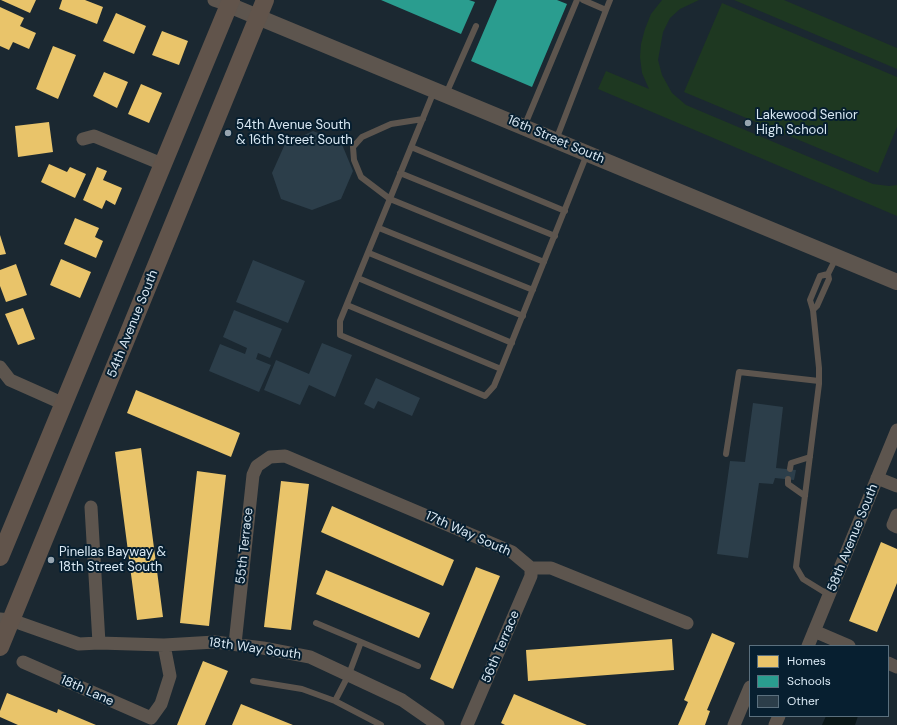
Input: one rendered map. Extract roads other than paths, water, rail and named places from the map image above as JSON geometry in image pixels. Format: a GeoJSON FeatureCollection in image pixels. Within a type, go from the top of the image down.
{"type":"FeatureCollection","features":[{"type":"Feature","properties":{"kind":"main road","name":"54th Avenue South"},"geometry":{"type":"LineString","coordinates":[[0,647],[6,619],[265,0]]}},
{"type":"Feature","properties":{"kind":"main road"},"geometry":{"type":"LineString","coordinates":[[0,557],[162,164],[224,2]]}},
{"type":"Feature","properties":{"kind":"street","name":"16th Street South"},"geometry":{"type":"LineString","coordinates":[[224,2],[897,282]]}},
{"type":"Feature","properties":{"kind":"street"},"geometry":{"type":"LineString","coordinates":[[83,139],[94,136],[162,164]]}},
{"type":"Feature","properties":{"kind":"street"},"geometry":{"type":"LineString","coordinates":[[0,367],[10,380],[64,404]]}},
{"type":"Feature","properties":{"kind":"street","name":"58th Avenue South"},"geometry":{"type":"LineString","coordinates":[[808,645],[897,430]]}},
{"type":"Feature","properties":{"kind":"street","name":"17th Way South"},"geometry":{"type":"LineString","coordinates":[[270,457],[285,456],[512,552],[531,568]]}},
{"type":"Feature","properties":{"kind":"street","name":"55th Terrace"},"geometry":{"type":"LineString","coordinates":[[235,644],[253,475],[257,466],[270,457]]}},
{"type":"Feature","properties":{"kind":"street"},"geometry":{"type":"LineString","coordinates":[[877,478],[897,486]]}},
{"type":"Feature","properties":{"kind":"street"},"geometry":{"type":"LineString","coordinates":[[91,507],[99,643]]}},
{"type":"Feature","properties":{"kind":"street"},"geometry":{"type":"LineString","coordinates":[[897,515],[893,525],[897,527]]}},
{"type":"Feature","properties":{"kind":"street"},"geometry":{"type":"LineString","coordinates":[[531,568],[551,568],[687,623]]}},
{"type":"Feature","properties":{"kind":"street","name":"56th Terrace"},"geometry":{"type":"LineString","coordinates":[[467,725],[531,576],[531,568]]}},
{"type":"Feature","properties":{"kind":"street","name":"18th Way South"},"geometry":{"type":"LineString","coordinates":[[6,619],[79,644],[99,643],[164,645],[215,642],[310,657],[402,700],[438,725]]}},
{"type":"Feature","properties":{"kind":"street"},"geometry":{"type":"LineString","coordinates":[[814,631],[847,645]]}},
{"type":"Feature","properties":{"kind":"street","name":"18th Lane"},"geometry":{"type":"LineString","coordinates":[[23,662],[151,718],[161,704],[170,676],[164,645]]}},
{"type":"Feature","properties":{"kind":"street"},"geometry":{"type":"LineString","coordinates":[[734,725],[749,689]]}},
{"type":"Feature","properties":{"kind":"lane"},"geometry":{"type":"LineString","coordinates":[[524,127],[578,0]]}},
{"type":"Feature","properties":{"kind":"lane"},"geometry":{"type":"LineString","coordinates":[[583,0],[606,10]]}},
{"type":"Feature","properties":{"kind":"lane"},"geometry":{"type":"LineString","coordinates":[[556,140],[610,0]]}},
{"type":"Feature","properties":{"kind":"lane"},"geometry":{"type":"LineString","coordinates":[[476,26],[440,92],[423,119],[340,321],[340,335],[485,396],[494,386],[588,153]]}},
{"type":"Feature","properties":{"kind":"lane"},"geometry":{"type":"LineString","coordinates":[[423,119],[391,124],[362,137],[353,147],[354,160],[361,177],[390,198],[544,262]]}},
{"type":"Feature","properties":{"kind":"lane"},"geometry":{"type":"LineString","coordinates":[[411,147],[565,211]]}},
{"type":"Feature","properties":{"kind":"lane"},"geometry":{"type":"LineString","coordinates":[[400,173],[555,236]]}},
{"type":"Feature","properties":{"kind":"lane"},"geometry":{"type":"LineString","coordinates":[[379,228],[533,290]]}},
{"type":"Feature","properties":{"kind":"lane"},"geometry":{"type":"LineString","coordinates":[[369,253],[523,316]]}},
{"type":"Feature","properties":{"kind":"lane"},"geometry":{"type":"LineString","coordinates":[[829,595],[803,579],[796,567],[819,381],[813,310],[810,300],[820,276],[828,274],[836,256]]}},
{"type":"Feature","properties":{"kind":"lane"},"geometry":{"type":"LineString","coordinates":[[358,278],[512,343]]}},
{"type":"Feature","properties":{"kind":"lane"},"geometry":{"type":"LineString","coordinates":[[347,304],[501,369]]}},
{"type":"Feature","properties":{"kind":"lane"},"geometry":{"type":"LineString","coordinates":[[726,454],[738,372],[819,381]]}},
{"type":"Feature","properties":{"kind":"lane"},"geometry":{"type":"LineString","coordinates":[[790,469],[791,463],[810,457]]}},
{"type":"Feature","properties":{"kind":"lane"},"geometry":{"type":"LineString","coordinates":[[788,479],[788,484],[805,496]]}},
{"type":"Feature","properties":{"kind":"lane"},"geometry":{"type":"LineString","coordinates":[[316,623],[418,666]]}},
{"type":"Feature","properties":{"kind":"lane"},"geometry":{"type":"LineString","coordinates":[[335,701],[349,674],[361,642]]}},
{"type":"Feature","properties":{"kind":"lane"},"geometry":{"type":"LineString","coordinates":[[253,681],[302,689],[335,701],[380,725]]}},
{"type":"Feature","properties":{"kind":"place","name":"Lakewood Senior High School"},"geometry":{"type":"Point","coordinates":[748,123]}},
{"type":"Feature","properties":{"kind":"place","name":"54th Avenue South & 16th Street South"},"geometry":{"type":"Point","coordinates":[228,133]}},
{"type":"Feature","properties":{"kind":"place","name":"Pinellas Bayway & 18th Street South"},"geometry":{"type":"Point","coordinates":[51,560]}}]}
